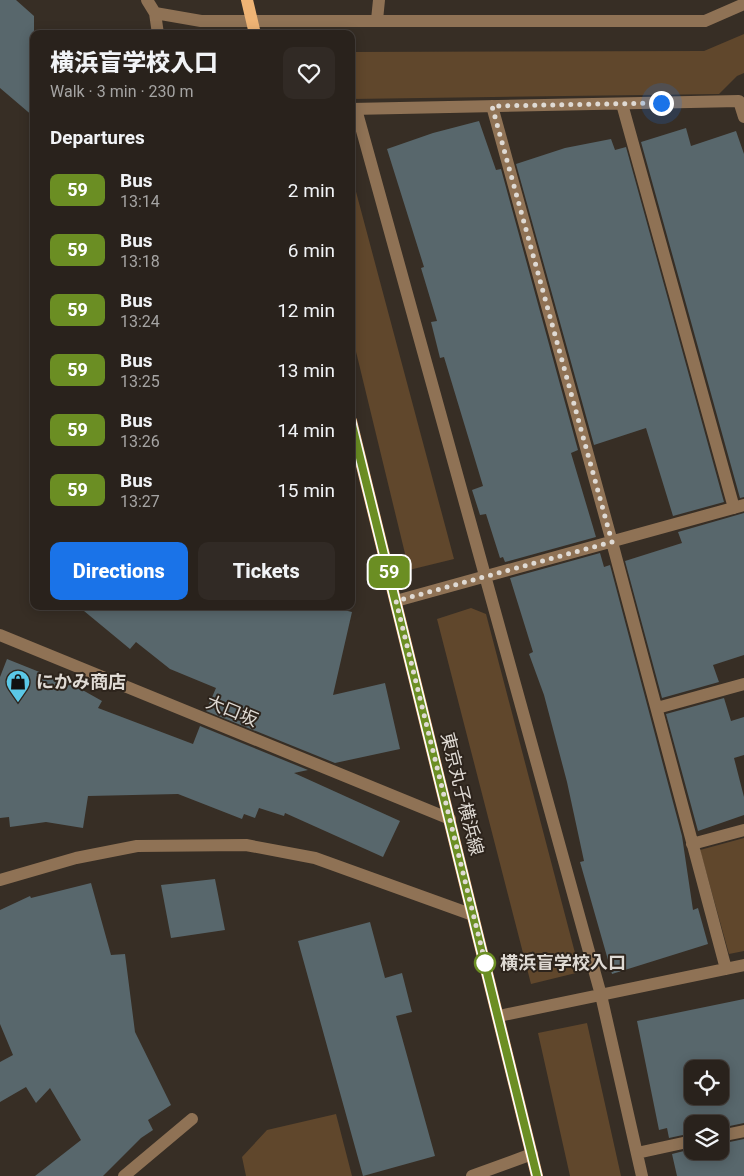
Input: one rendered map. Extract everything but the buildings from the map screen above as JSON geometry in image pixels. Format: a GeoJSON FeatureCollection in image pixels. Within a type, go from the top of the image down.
{"type":"FeatureCollection","features":[{"type":"Feature","properties":{"kind":"main road"},"geometry":{"type":"LineString","coordinates":[[247,0],[254,30]]}},
{"type":"Feature","properties":{"kind":"main road","name":"東京丸子横浜線"},"geometry":{"type":"LineString","coordinates":[[355,437],[537,1176]]}},
{"type":"Feature","properties":{"kind":"street"},"geometry":{"type":"LineString","coordinates":[[147,0],[155,13],[157,30]]}},
{"type":"Feature","properties":{"kind":"street"},"geometry":{"type":"LineString","coordinates":[[377,20],[379,0]]}},
{"type":"Feature","properties":{"kind":"street"},"geometry":{"type":"LineString","coordinates":[[155,13],[201,21],[705,21],[744,4]]}},
{"type":"Feature","properties":{"kind":"street"},"geometry":{"type":"LineString","coordinates":[[355,109],[739,101],[744,117]]}},
{"type":"Feature","properties":{"kind":"street"},"geometry":{"type":"LineString","coordinates":[[396,601],[739,507],[622,104]]}},
{"type":"Feature","properties":{"kind":"street"},"geometry":{"type":"LineString","coordinates":[[492,106],[612,542],[726,969]]}},
{"type":"Feature","properties":{"kind":"street"},"geometry":{"type":"LineString","coordinates":[[355,113],[601,995],[642,1176]]}},
{"type":"Feature","properties":{"kind":"street","name":"大口坂"},"geometry":{"type":"LineString","coordinates":[[0,635],[450,819]]}},
{"type":"Feature","properties":{"kind":"street"},"geometry":{"type":"LineString","coordinates":[[657,708],[744,684]]}},
{"type":"Feature","properties":{"kind":"street"},"geometry":{"type":"LineString","coordinates":[[692,844],[744,830]]}},
{"type":"Feature","properties":{"kind":"street"},"geometry":{"type":"LineString","coordinates":[[0,880],[76,858],[137,846],[246,846],[315,858],[473,915]]}},
{"type":"Feature","properties":{"kind":"street"},"geometry":{"type":"LineString","coordinates":[[498,1016],[744,965]]}},
{"type":"Feature","properties":{"kind":"street"},"geometry":{"type":"LineString","coordinates":[[124,1176],[192,1119]]}},
{"type":"Feature","properties":{"kind":"street"},"geometry":{"type":"LineString","coordinates":[[729,1134],[744,1131]]}},
{"type":"Feature","properties":{"kind":"street"},"geometry":{"type":"LineString","coordinates":[[637,1153],[684,1143]]}},
{"type":"Feature","properties":{"kind":"street"},"geometry":{"type":"LineString","coordinates":[[472,1176],[532,1154]]}},
{"type":"Feature","properties":{"kind":"street"},"geometry":{"type":"LineString","coordinates":[[496,1176],[505,1163]]}},
{"type":"Feature","properties":{"kind":"shaded area"},"geometry":{"type":"Polygon","coordinates":[[[744,34],[744,73],[737,76],[719,94],[355,99],[355,52],[704,51],[744,34]]]}},
{"type":"Feature","properties":{"kind":"shaded area"},"geometry":{"type":"Polygon","coordinates":[[[355,188],[454,559],[409,570],[355,347],[355,188]]]}},
{"type":"Feature","properties":{"kind":"shaded area"},"geometry":{"type":"Polygon","coordinates":[[[471,608],[486,614],[580,972],[531,984],[437,619],[471,608]]]}},
{"type":"Feature","properties":{"kind":"shaded area"},"geometry":{"type":"Polygon","coordinates":[[[744,838],[744,951],[729,954],[700,850],[744,838]]]}},
{"type":"Feature","properties":{"kind":"shaded area"},"geometry":{"type":"Polygon","coordinates":[[[587,1023],[621,1176],[570,1176],[538,1033],[587,1023]]]}},
{"type":"Feature","properties":{"kind":"shaded area"},"geometry":{"type":"Polygon","coordinates":[[[336,1114],[352,1176],[246,1176],[242,1157],[267,1130],[336,1114]]]}},
{"type":"Feature","properties":{"kind":"bus line","name":"59"},"geometry":{"type":"LineString","coordinates":[[355,437],[537,1176]]}},
{"type":"Feature","properties":{"kind":"place","name":"にかみ商店"},"geometry":{"type":"Point","coordinates":[18,703]}},
{"type":"Feature","properties":{"kind":"place","name":"横浜盲学校入口"},"geometry":{"type":"Point","coordinates":[485,963]}},
{"type":"Feature","properties":{"kind":"route"},"geometry":{"type":"LineString","coordinates":[[485,963],[486,966],[396,601],[612,542],[492,106],[661,103]]}}]}
